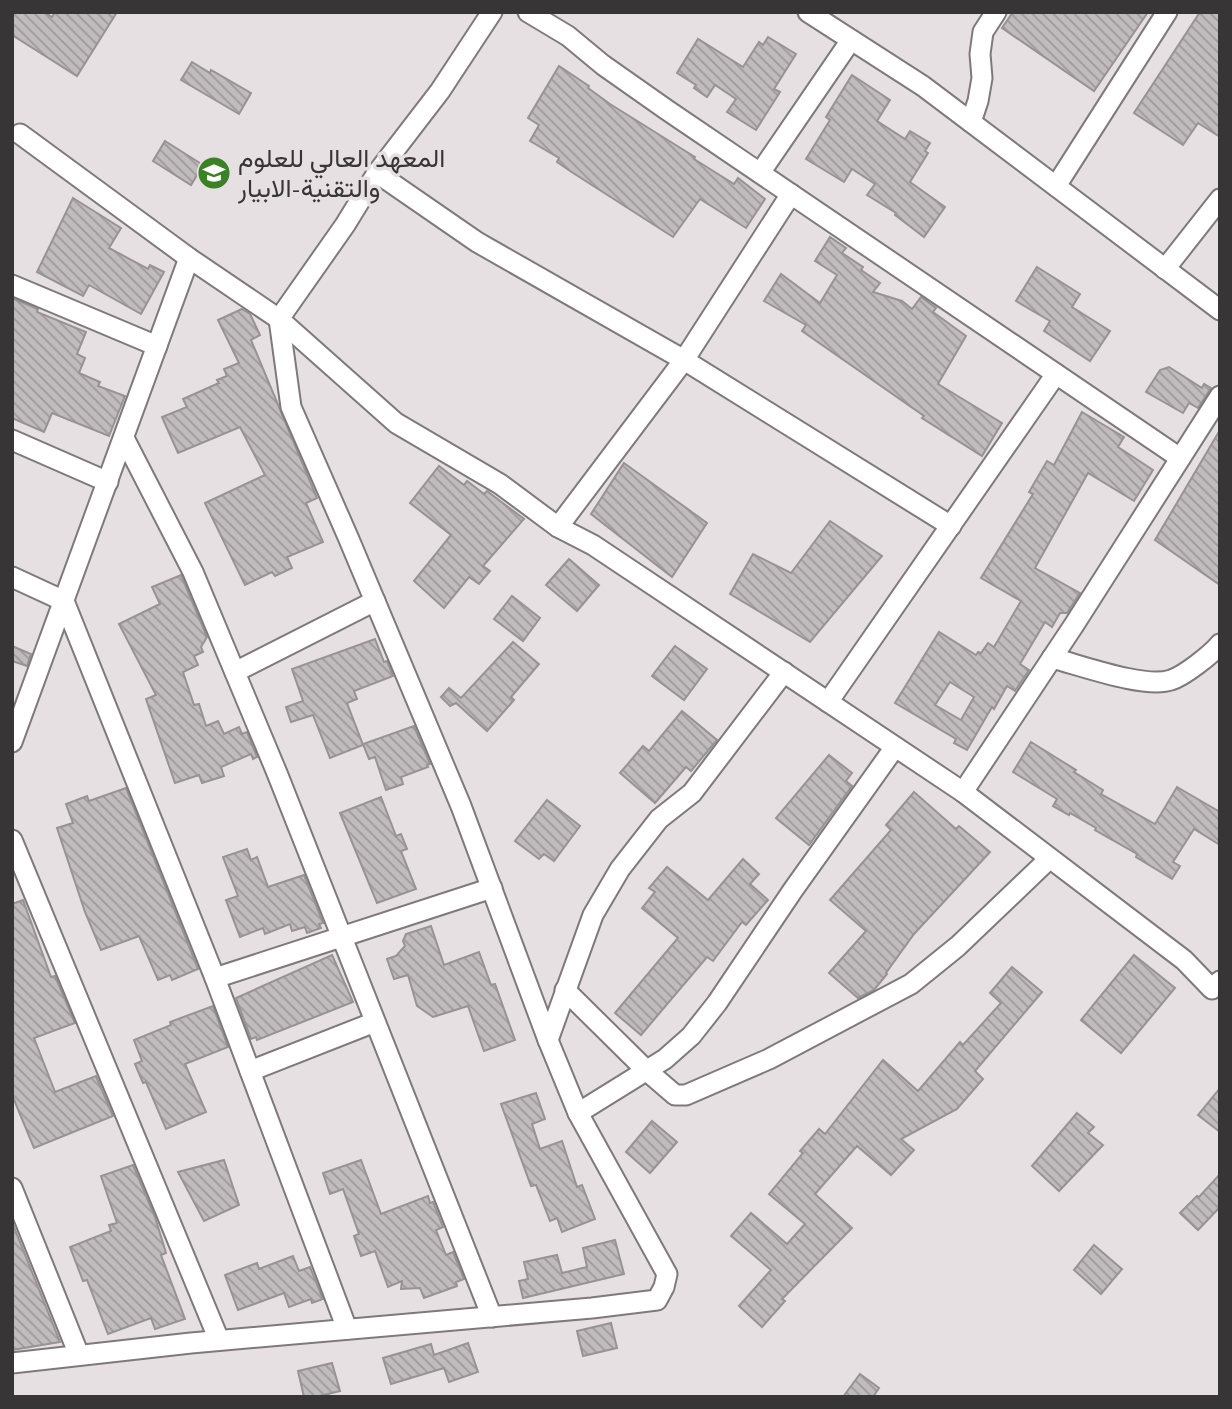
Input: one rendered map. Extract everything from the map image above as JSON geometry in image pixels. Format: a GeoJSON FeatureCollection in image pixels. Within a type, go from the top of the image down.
{"type":"FeatureCollection","features":[{"type":"Feature","properties":{"kind":"street"},"geometry":{"type":"LineString","coordinates":[[12,1363],[219,1340],[592,1308],[657,1300],[664,1287],[667,1274],[578,1112],[548,1040],[461,806],[291,407],[279,319],[345,225],[377,173],[440,90],[492,12]]}},
{"type":"Feature","properties":{"kind":"street"},"geometry":{"type":"LineString","coordinates":[[528,12],[568,36],[603,65],[790,194],[1180,458]]}},
{"type":"Feature","properties":{"kind":"street"},"geometry":{"type":"LineString","coordinates":[[971,122],[982,78],[979,54],[984,32],[996,12]]}},
{"type":"Feature","properties":{"kind":"street"},"geometry":{"type":"LineString","coordinates":[[1056,186],[1167,12]]}},
{"type":"Feature","properties":{"kind":"street"},"geometry":{"type":"LineString","coordinates":[[812,13],[923,86],[1220,310]]}},
{"type":"Feature","properties":{"kind":"street"},"geometry":{"type":"LineString","coordinates":[[760,173],[851,40]]}},
{"type":"Feature","properties":{"kind":"street"},"geometry":{"type":"LineString","coordinates":[[15,137],[279,319],[396,423],[500,484],[558,527],[593,545],[963,792],[1217,988]]}},
{"type":"Feature","properties":{"kind":"street"},"geometry":{"type":"LineString","coordinates":[[377,173],[477,242],[684,360],[951,526]]}},
{"type":"Feature","properties":{"kind":"street"},"geometry":{"type":"LineString","coordinates":[[558,527],[684,360],[790,194]]}},
{"type":"Feature","properties":{"kind":"street"},"geometry":{"type":"LineString","coordinates":[[1166,269],[1220,200]]}},
{"type":"Feature","properties":{"kind":"street"},"geometry":{"type":"LineString","coordinates":[[13,738],[189,258]]}},
{"type":"Feature","properties":{"kind":"street"},"geometry":{"type":"LineString","coordinates":[[12,285],[157,346]]}},
{"type":"Feature","properties":{"kind":"street"},"geometry":{"type":"LineString","coordinates":[[828,702],[1056,374]]}},
{"type":"Feature","properties":{"kind":"street"},"geometry":{"type":"LineString","coordinates":[[963,792],[1220,396]]}},
{"type":"Feature","properties":{"kind":"street"},"geometry":{"type":"LineString","coordinates":[[124,438],[193,572],[235,672],[492,1317]]}},
{"type":"Feature","properties":{"kind":"street"},"geometry":{"type":"LineString","coordinates":[[12,440],[108,482]]}},
{"type":"Feature","properties":{"kind":"street"},"geometry":{"type":"LineString","coordinates":[[12,577],[64,601],[215,978],[346,1329]]}},
{"type":"Feature","properties":{"kind":"street"},"geometry":{"type":"LineString","coordinates":[[235,672],[375,601]]}},
{"type":"Feature","properties":{"kind":"street"},"geometry":{"type":"LineString","coordinates":[[1052,658],[1126,678],[1153,682],[1172,680],[1214,652],[1220,644]]}},
{"type":"Feature","properties":{"kind":"street"},"geometry":{"type":"LineString","coordinates":[[548,1040],[593,915],[620,869],[659,819],[692,793],[784,672]]}},
{"type":"Feature","properties":{"kind":"street"},"geometry":{"type":"LineString","coordinates":[[578,1112],[665,1059],[691,1036],[895,747]]}},
{"type":"Feature","properties":{"kind":"street"},"geometry":{"type":"LineString","coordinates":[[12,840],[219,1340]]}},
{"type":"Feature","properties":{"kind":"street"},"geometry":{"type":"LineString","coordinates":[[565,990],[646,1070],[675,1095],[686,1095],[769,1059],[911,984],[949,954],[1049,859]]}},
{"type":"Feature","properties":{"kind":"street"},"geometry":{"type":"LineString","coordinates":[[215,978],[492,888]]}},
{"type":"Feature","properties":{"kind":"street"},"geometry":{"type":"LineString","coordinates":[[250,1071],[375,1022]]}},
{"type":"Feature","properties":{"kind":"street"},"geometry":{"type":"LineString","coordinates":[[12,1188],[79,1355]]}},
{"type":"Feature","properties":{"kind":"building"},"geometry":{"type":"Polygon","coordinates":[[[12,12],[44,12],[52,17],[55,12],[117,12],[77,76],[12,35],[12,12]]]}},
{"type":"Feature","properties":{"kind":"building"},"geometry":{"type":"Polygon","coordinates":[[[1013,12],[1148,12],[1094,91],[1002,28],[1013,12]]]}},
{"type":"Feature","properties":{"kind":"building"},"geometry":{"type":"Polygon","coordinates":[[[1200,12],[1220,12],[1220,137],[1198,123],[1183,145],[1134,113],[1200,12]]]}},
{"type":"Feature","properties":{"kind":"building"},"geometry":{"type":"Polygon","coordinates":[[[768,37],[796,54],[774,89],[780,92],[756,130],[727,112],[736,99],[715,85],[707,97],[694,88],[696,85],[677,73],[698,39],[743,67],[759,42],[763,45],[768,37]]]}},
{"type":"Feature","properties":{"kind":"building"},"geometry":{"type":"Polygon","coordinates":[[[192,62],[251,93],[239,114],[181,80],[192,62]]]}},
{"type":"Feature","properties":{"kind":"building"},"geometry":{"type":"Polygon","coordinates":[[[559,66],[610,104],[695,157],[694,159],[734,184],[738,178],[765,199],[746,228],[700,199],[673,237],[570,171],[557,162],[559,158],[530,141],[539,125],[528,118],[559,66]]]}},
{"type":"Feature","properties":{"kind":"building"},"geometry":{"type":"Polygon","coordinates":[[[852,75],[890,100],[877,121],[905,139],[910,131],[930,143],[925,151],[928,153],[910,182],[945,207],[924,237],[895,215],[896,213],[867,195],[875,184],[852,169],[844,182],[806,159],[830,120],[826,117],[852,75]]]}},
{"type":"Feature","properties":{"kind":"building"},"geometry":{"type":"Polygon","coordinates":[[[165,141],[203,165],[191,185],[153,161],[165,141]]]}},
{"type":"Feature","properties":{"kind":"building"},"geometry":{"type":"Polygon","coordinates":[[[73,198],[121,228],[109,248],[148,269],[150,265],[164,272],[141,314],[89,285],[83,296],[37,272],[73,198]]]}},
{"type":"Feature","properties":{"kind":"building"},"geometry":{"type":"Polygon","coordinates":[[[830,237],[846,248],[842,253],[880,283],[873,292],[902,301],[912,309],[921,297],[936,308],[933,312],[966,336],[938,384],[1002,423],[982,456],[922,418],[924,416],[802,331],[806,325],[764,301],[781,274],[820,303],[837,275],[815,261],[830,237]]]}},
{"type":"Feature","properties":{"kind":"building"},"geometry":{"type":"Polygon","coordinates":[[[1037,267],[1080,294],[1072,307],[1110,331],[1090,361],[1044,331],[1050,321],[1016,301],[1037,267]]]}},
{"type":"Feature","properties":{"kind":"building"},"geometry":{"type":"Polygon","coordinates":[[[12,298],[38,309],[37,312],[86,332],[77,354],[85,358],[79,373],[100,382],[98,386],[125,396],[109,436],[52,413],[44,432],[12,418],[12,298]]]}},
{"type":"Feature","properties":{"kind":"building"},"geometry":{"type":"Polygon","coordinates":[[[242,309],[250,314],[260,335],[251,340],[317,498],[306,503],[323,542],[287,557],[292,568],[275,576],[272,572],[245,585],[205,503],[265,475],[240,427],[178,453],[162,417],[187,407],[183,399],[219,383],[217,380],[227,376],[224,369],[239,363],[218,320],[242,309]]]}},
{"type":"Feature","properties":{"kind":"building"},"geometry":{"type":"Polygon","coordinates":[[[1169,367],[1202,388],[1204,384],[1211,388],[1198,408],[1189,403],[1183,413],[1146,392],[1160,370],[1169,367]]]}},
{"type":"Feature","properties":{"kind":"building"},"geometry":{"type":"Polygon","coordinates":[[[1082,412],[1124,437],[1118,447],[1153,470],[1134,501],[1088,473],[1035,568],[1080,593],[1067,613],[1060,613],[1052,627],[1045,622],[1020,664],[1029,670],[1015,691],[1007,686],[967,750],[954,743],[956,739],[895,703],[939,632],[976,655],[981,653],[988,643],[994,647],[1021,601],[981,578],[1033,494],[1029,492],[1047,461],[1054,465],[1082,412]],[[950,682],[935,705],[961,720],[974,697],[950,682]]]}},
{"type":"Feature","properties":{"kind":"building"},"geometry":{"type":"Polygon","coordinates":[[[1220,430],[1220,585],[1155,540],[1220,430]]]}},
{"type":"Feature","properties":{"kind":"building"},"geometry":{"type":"Polygon","coordinates":[[[624,463],[707,523],[672,577],[591,514],[624,463]]]}},
{"type":"Feature","properties":{"kind":"building"},"geometry":{"type":"Polygon","coordinates":[[[439,466],[464,485],[467,481],[484,494],[487,491],[524,519],[483,566],[490,571],[479,584],[469,577],[444,608],[414,581],[451,535],[410,503],[439,466]]]}},
{"type":"Feature","properties":{"kind":"building"},"geometry":{"type":"Polygon","coordinates":[[[830,521],[882,556],[810,642],[730,594],[753,554],[791,573],[830,521]]]}},
{"type":"Feature","properties":{"kind":"building"},"geometry":{"type":"Polygon","coordinates":[[[569,559],[599,585],[577,611],[546,585],[569,559]]]}},
{"type":"Feature","properties":{"kind":"building"},"geometry":{"type":"Polygon","coordinates":[[[181,575],[207,637],[201,647],[203,652],[194,656],[198,665],[183,672],[194,705],[199,704],[206,726],[218,721],[224,734],[239,727],[242,734],[247,732],[257,757],[253,759],[251,754],[221,767],[224,776],[202,783],[199,775],[175,783],[146,699],[156,695],[119,624],[160,604],[152,587],[181,575]]]}},
{"type":"Feature","properties":{"kind":"building"},"geometry":{"type":"Polygon","coordinates":[[[512,596],[540,618],[523,641],[494,619],[512,596]]]}},
{"type":"Feature","properties":{"kind":"building"},"geometry":{"type":"Polygon","coordinates":[[[375,639],[393,676],[354,691],[357,699],[347,703],[363,745],[330,758],[313,715],[291,722],[286,707],[303,701],[292,669],[375,639]]]}},
{"type":"Feature","properties":{"kind":"building"},"geometry":{"type":"Polygon","coordinates":[[[513,642],[539,664],[511,697],[514,700],[487,731],[456,703],[450,706],[441,697],[449,688],[461,698],[513,642]]]}},
{"type":"Feature","properties":{"kind":"building"},"geometry":{"type":"Polygon","coordinates":[[[12,646],[31,654],[27,666],[12,661],[12,646]]]}},
{"type":"Feature","properties":{"kind":"building"},"geometry":{"type":"Polygon","coordinates":[[[675,646],[707,669],[684,700],[652,676],[675,646]]]}},
{"type":"Feature","properties":{"kind":"building"},"geometry":{"type":"Polygon","coordinates":[[[682,711],[717,740],[691,771],[686,767],[655,803],[620,773],[643,746],[649,751],[682,711]]]}},
{"type":"Feature","properties":{"kind":"building"},"geometry":{"type":"Polygon","coordinates":[[[414,726],[430,764],[401,777],[403,784],[386,790],[375,757],[369,759],[363,744],[414,726]]]}},
{"type":"Feature","properties":{"kind":"building"},"geometry":{"type":"Polygon","coordinates":[[[1031,742],[1103,790],[1101,794],[1155,824],[1177,787],[1220,812],[1220,845],[1194,829],[1173,862],[1180,866],[1172,879],[1136,857],[1137,854],[1095,830],[1096,828],[1053,806],[1057,799],[1013,772],[1031,742]]]}},
{"type":"Feature","properties":{"kind":"building"},"geometry":{"type":"Polygon","coordinates":[[[829,755],[852,773],[846,781],[852,786],[809,845],[776,818],[829,755]]]}},
{"type":"Feature","properties":{"kind":"building"},"geometry":{"type":"Polygon","coordinates":[[[126,788],[198,969],[172,980],[170,975],[158,980],[139,936],[101,950],[85,912],[57,828],[73,823],[66,804],[87,796],[89,801],[126,788]]]}},
{"type":"Feature","properties":{"kind":"building"},"geometry":{"type":"Polygon","coordinates":[[[914,792],[956,829],[959,826],[990,852],[914,934],[874,990],[858,998],[829,973],[866,931],[830,900],[891,830],[886,825],[914,792]]]}},
{"type":"Feature","properties":{"kind":"building"},"geometry":{"type":"Polygon","coordinates":[[[381,797],[396,836],[401,834],[407,849],[401,851],[416,889],[377,903],[340,813],[381,797]]]}},
{"type":"Feature","properties":{"kind":"building"},"geometry":{"type":"Polygon","coordinates":[[[547,800],[580,826],[554,861],[544,854],[539,859],[515,841],[547,800]]]}},
{"type":"Feature","properties":{"kind":"building"},"geometry":{"type":"Polygon","coordinates":[[[247,849],[251,860],[257,857],[268,887],[304,875],[323,923],[319,924],[321,928],[307,933],[305,927],[292,931],[290,924],[265,934],[263,928],[240,937],[226,900],[238,896],[223,857],[247,849]]]}},
{"type":"Feature","properties":{"kind":"building"},"geometry":{"type":"Polygon","coordinates":[[[743,859],[759,874],[750,884],[768,900],[746,925],[742,922],[713,961],[707,957],[641,1035],[615,1013],[678,938],[642,908],[655,892],[649,888],[667,867],[708,900],[743,859]]]}},
{"type":"Feature","properties":{"kind":"building"},"geometry":{"type":"Polygon","coordinates":[[[23,900],[51,977],[55,976],[75,1023],[34,1038],[55,1092],[96,1076],[113,1116],[34,1148],[12,1095],[12,904],[23,900]]]}},
{"type":"Feature","properties":{"kind":"building"},"geometry":{"type":"Polygon","coordinates":[[[431,926],[444,965],[479,952],[491,985],[495,984],[515,1040],[484,1051],[468,1006],[433,1017],[417,1006],[408,975],[394,979],[387,959],[396,956],[405,946],[403,941],[406,934],[431,926]]]}},
{"type":"Feature","properties":{"kind":"building"},"geometry":{"type":"Polygon","coordinates":[[[332,955],[353,1002],[257,1040],[256,1037],[251,1039],[236,998],[332,955]]]}},
{"type":"Feature","properties":{"kind":"building"},"geometry":{"type":"Polygon","coordinates":[[[1134,955],[1175,988],[1121,1053],[1081,1020],[1134,955]]]}},
{"type":"Feature","properties":{"kind":"building"},"geometry":{"type":"Polygon","coordinates":[[[1012,967],[1042,992],[975,1071],[983,1079],[957,1109],[901,1139],[914,1150],[891,1175],[857,1146],[815,1194],[852,1228],[782,1299],[785,1301],[762,1327],[739,1306],[771,1270],[731,1236],[751,1213],[787,1244],[805,1224],[769,1194],[803,1153],[800,1151],[819,1129],[825,1134],[883,1060],[918,1091],[960,1042],[963,1045],[1001,1003],[990,993],[1012,967]]]}},
{"type":"Feature","properties":{"kind":"building"},"geometry":{"type":"Polygon","coordinates":[[[213,1006],[228,1047],[185,1064],[206,1112],[166,1129],[146,1082],[143,1083],[135,1064],[142,1061],[134,1040],[171,1025],[170,1022],[213,1006]]]}},
{"type":"Feature","properties":{"kind":"building"},"geometry":{"type":"Polygon","coordinates":[[[1220,1088],[1220,1132],[1198,1115],[1220,1088]]]}},
{"type":"Feature","properties":{"kind":"building"},"geometry":{"type":"Polygon","coordinates":[[[536,1093],[545,1119],[532,1124],[540,1149],[562,1141],[577,1187],[582,1185],[595,1219],[562,1232],[557,1218],[550,1221],[536,1185],[531,1186],[501,1104],[536,1093]]]}},
{"type":"Feature","properties":{"kind":"building"},"geometry":{"type":"Polygon","coordinates":[[[1077,1113],[1094,1127],[1088,1133],[1103,1145],[1059,1191],[1032,1166],[1077,1113]]]}},
{"type":"Feature","properties":{"kind":"building"},"geometry":{"type":"Polygon","coordinates":[[[652,1121],[677,1142],[650,1173],[626,1152],[652,1121]]]}},
{"type":"Feature","properties":{"kind":"building"},"geometry":{"type":"Polygon","coordinates":[[[224,1160],[239,1205],[204,1221],[178,1172],[224,1160]]]}},
{"type":"Feature","properties":{"kind":"building"},"geometry":{"type":"Polygon","coordinates":[[[361,1160],[381,1214],[428,1196],[430,1203],[433,1202],[443,1227],[436,1230],[446,1255],[453,1252],[464,1279],[456,1282],[457,1286],[424,1298],[420,1288],[401,1289],[402,1281],[388,1287],[375,1251],[361,1256],[354,1236],[359,1234],[343,1189],[330,1194],[323,1173],[361,1160]]]}},
{"type":"Feature","properties":{"kind":"building"},"geometry":{"type":"Polygon","coordinates":[[[133,1165],[155,1217],[166,1253],[161,1255],[185,1319],[155,1329],[151,1318],[108,1334],[87,1280],[83,1281],[70,1247],[111,1231],[109,1225],[117,1223],[101,1176],[133,1165]]]}},
{"type":"Feature","properties":{"kind":"building"},"geometry":{"type":"Polygon","coordinates":[[[1220,1174],[1220,1207],[1198,1230],[1180,1213],[1220,1174]]]}},
{"type":"Feature","properties":{"kind":"building"},"geometry":{"type":"Polygon","coordinates":[[[12,1222],[60,1342],[12,1350],[12,1222]]]}},
{"type":"Feature","properties":{"kind":"building"},"geometry":{"type":"Polygon","coordinates":[[[615,1240],[624,1274],[523,1298],[519,1281],[528,1279],[524,1262],[557,1255],[562,1273],[587,1267],[583,1248],[615,1240]]]}},
{"type":"Feature","properties":{"kind":"building"},"geometry":{"type":"Polygon","coordinates":[[[1094,1245],[1122,1269],[1101,1294],[1074,1270],[1094,1245]]]}},
{"type":"Feature","properties":{"kind":"building"},"geometry":{"type":"Polygon","coordinates":[[[293,1256],[299,1271],[310,1267],[323,1299],[312,1303],[311,1299],[289,1307],[284,1293],[238,1310],[225,1275],[257,1263],[259,1269],[293,1256]]]}},
{"type":"Feature","properties":{"kind":"building"},"geometry":{"type":"Polygon","coordinates":[[[611,1323],[617,1348],[583,1356],[577,1331],[611,1323]]]}},
{"type":"Feature","properties":{"kind":"building"},"geometry":{"type":"Polygon","coordinates":[[[468,1343],[478,1372],[449,1382],[444,1368],[391,1384],[383,1358],[431,1344],[434,1355],[468,1343]]]}},
{"type":"Feature","properties":{"kind":"building"},"geometry":{"type":"Polygon","coordinates":[[[332,1363],[340,1391],[304,1397],[298,1371],[332,1363]]]}},
{"type":"Feature","properties":{"kind":"building"},"geometry":{"type":"Polygon","coordinates":[[[860,1374],[879,1388],[873,1397],[843,1397],[860,1374]]]}},
{"type":"Feature","properties":{"kind":"place","name":"المعهد العالي للعلوم والتقنية-الابيار"},"geometry":{"type":"Point","coordinates":[214,173]}}]}
